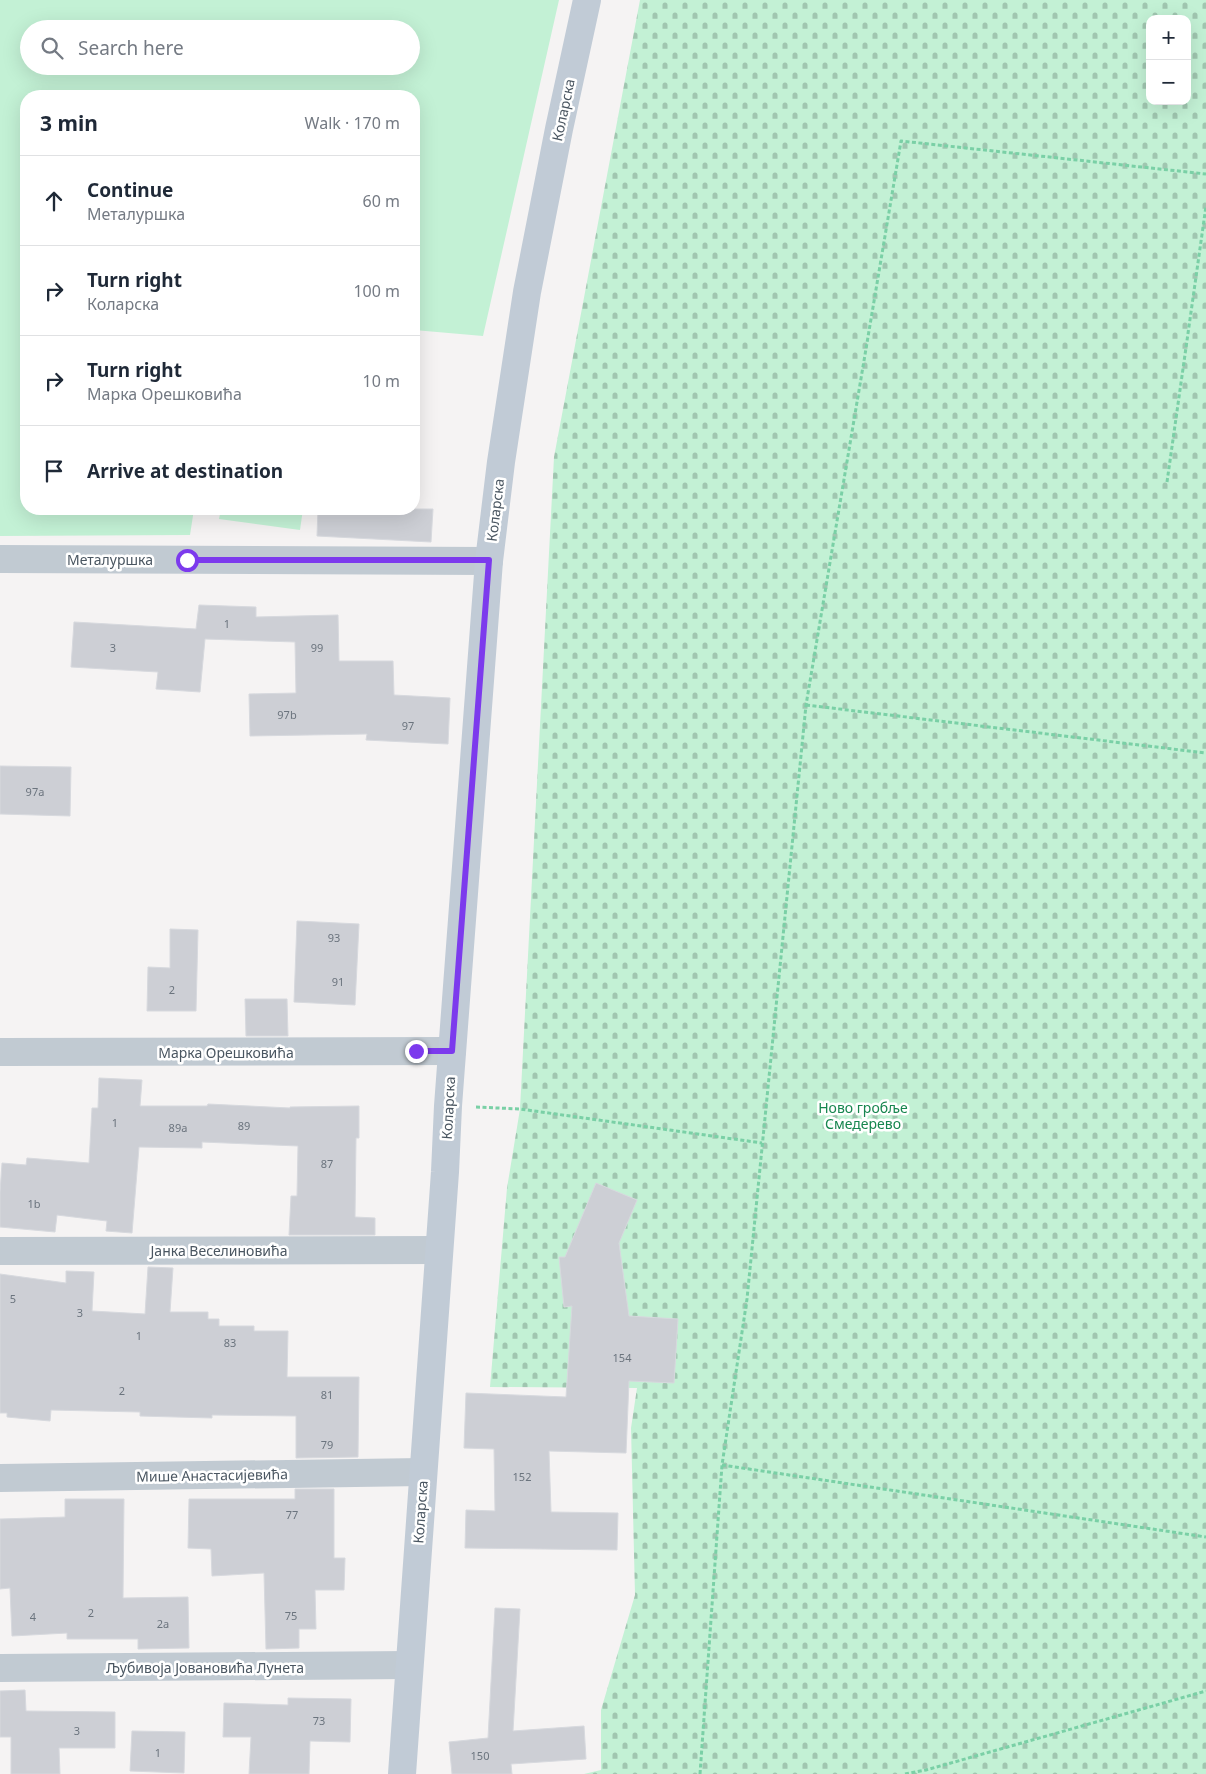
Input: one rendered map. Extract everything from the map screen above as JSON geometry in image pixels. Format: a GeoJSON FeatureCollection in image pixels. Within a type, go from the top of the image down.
{"type":"FeatureCollection","features":[{"type":"Feature","properties":{"kind":"main road","name":"Коларска"},"geometry":{"type":"LineString","coordinates":[[402,1774],[448,1106],[489,560],[501,462],[527,292],[587,0]]}},
{"type":"Feature","properties":{"kind":"street","name":"Металуршка"},"geometry":{"type":"LineString","coordinates":[[0,559],[489,560]]}},
{"type":"Feature","properties":{"kind":"street","name":"Марка Орешковића"},"geometry":{"type":"LineString","coordinates":[[0,1052],[452,1051]]}},
{"type":"Feature","properties":{"kind":"street","name":"Јанка Веселиновића"},"geometry":{"type":"LineString","coordinates":[[0,1251],[439,1250]]}},
{"type":"Feature","properties":{"kind":"street","name":"Мише Анастасијевића"},"geometry":{"type":"LineString","coordinates":[[0,1478],[423,1472]]}},
{"type":"Feature","properties":{"kind":"street","name":"Љубивоја Јовановића Лунета"},"geometry":{"type":"LineString","coordinates":[[0,1668],[409,1666]]}},
{"type":"Feature","properties":{"kind":"path"},"geometry":{"type":"LineString","coordinates":[[700,1774],[722,1465],[747,1299],[806,705],[901,140],[1206,174]]}},
{"type":"Feature","properties":{"kind":"path"},"geometry":{"type":"LineString","coordinates":[[1167,482],[1206,206]]}},
{"type":"Feature","properties":{"kind":"path"},"geometry":{"type":"LineString","coordinates":[[806,705],[1206,754]]}},
{"type":"Feature","properties":{"kind":"path"},"geometry":{"type":"LineString","coordinates":[[448,1106],[520,1109],[763,1144]]}},
{"type":"Feature","properties":{"kind":"path"},"geometry":{"type":"LineString","coordinates":[[722,1465],[1206,1537]]}},
{"type":"Feature","properties":{"kind":"path"},"geometry":{"type":"LineString","coordinates":[[904,1774],[926,1770],[1206,1691]]}},
{"type":"Feature","properties":{"kind":"green space"},"geometry":{"type":"Polygon","coordinates":[[[0,0],[559,0],[483,336],[420,331],[420,90],[20,90],[20,515],[193,515],[190,535],[0,536],[0,0]]]}},
{"type":"Feature","properties":{"kind":"green space","name":"Ново гробље Смедерево"},"geometry":{"type":"Polygon","coordinates":[[[640,0],[1206,0],[1206,1774],[584,1774],[601,1770],[601,1710],[635,1595],[631,1428],[637,1388],[490,1387],[507,1188],[520,1109],[554,457],[640,0]]]}},
{"type":"Feature","properties":{"kind":"green space"},"geometry":{"type":"Polygon","coordinates":[[[220,515],[302,515],[300,530],[219,519],[220,515]]]}},
{"type":"Feature","properties":{"kind":"building"},"geometry":{"type":"Polygon","coordinates":[[[420,509],[433,509],[431,542],[317,536],[318,515],[420,515],[420,509]]]}},
{"type":"Feature","properties":{"kind":"building"},"geometry":{"type":"Polygon","coordinates":[[[199,605],[256,607],[256,617],[338,615],[339,661],[393,661],[394,695],[450,698],[448,744],[366,740],[367,734],[250,736],[249,694],[296,693],[295,642],[205,639],[200,692],[156,689],[158,672],[71,667],[74,622],[196,629],[199,605]]]}},
{"type":"Feature","properties":{"kind":"building"},"geometry":{"type":"Polygon","coordinates":[[[0,766],[71,767],[70,816],[0,814],[0,766]]]}},
{"type":"Feature","properties":{"kind":"building"},"geometry":{"type":"Polygon","coordinates":[[[297,921],[359,924],[355,1005],[294,1002],[297,921]]]}},
{"type":"Feature","properties":{"kind":"building"},"geometry":{"type":"Polygon","coordinates":[[[170,929],[198,930],[196,1011],[147,1011],[148,967],[170,968],[170,929]]]}},
{"type":"Feature","properties":{"kind":"building"},"geometry":{"type":"Polygon","coordinates":[[[245,999],[287,999],[288,1036],[246,1036],[245,999]]]}},
{"type":"Feature","properties":{"kind":"building"},"geometry":{"type":"Polygon","coordinates":[[[99,1078],[142,1080],[140,1106],[207,1106],[208,1104],[290,1108],[359,1106],[359,1138],[356,1138],[355,1217],[375,1218],[375,1235],[289,1235],[291,1196],[297,1196],[298,1146],[202,1142],[202,1148],[139,1147],[132,1233],[106,1231],[107,1221],[57,1215],[55,1232],[0,1227],[2,1163],[26,1165],[27,1158],[89,1163],[92,1108],[98,1108],[99,1078]]]}},
{"type":"Feature","properties":{"kind":"building"},"geometry":{"type":"Polygon","coordinates":[[[596,1183],[637,1200],[619,1243],[629,1316],[678,1319],[674,1383],[629,1381],[626,1453],[549,1451],[551,1512],[618,1513],[617,1550],[465,1548],[466,1510],[495,1511],[494,1449],[464,1448],[466,1393],[566,1397],[572,1306],[564,1307],[559,1257],[565,1257],[596,1183]]]}},
{"type":"Feature","properties":{"kind":"building"},"geometry":{"type":"Polygon","coordinates":[[[148,1267],[173,1268],[170,1312],[208,1312],[208,1319],[219,1319],[219,1326],[254,1326],[254,1331],[288,1331],[287,1377],[359,1377],[358,1457],[296,1458],[296,1416],[212,1415],[212,1418],[140,1416],[140,1412],[51,1410],[50,1421],[7,1417],[7,1413],[0,1413],[0,1274],[66,1283],[66,1271],[94,1272],[92,1311],[145,1314],[148,1267]]]}},
{"type":"Feature","properties":{"kind":"building"},"geometry":{"type":"Polygon","coordinates":[[[295,1489],[334,1489],[334,1558],[345,1558],[344,1590],[315,1590],[316,1629],[299,1629],[299,1648],[266,1649],[264,1573],[212,1576],[211,1549],[188,1548],[189,1499],[295,1499],[295,1489]]]}},
{"type":"Feature","properties":{"kind":"building"},"geometry":{"type":"Polygon","coordinates":[[[65,1499],[124,1499],[123,1598],[188,1597],[189,1648],[138,1649],[138,1639],[67,1639],[67,1633],[12,1636],[10,1588],[0,1589],[0,1519],[65,1517],[65,1499]]]}},
{"type":"Feature","properties":{"kind":"building"},"geometry":{"type":"Polygon","coordinates":[[[495,1608],[520,1609],[513,1731],[584,1726],[586,1759],[511,1764],[512,1774],[452,1774],[449,1742],[488,1738],[495,1608]]]}},
{"type":"Feature","properties":{"kind":"building"},"geometry":{"type":"Polygon","coordinates":[[[25,1690],[26,1711],[115,1712],[115,1748],[59,1748],[60,1774],[11,1774],[11,1737],[0,1737],[0,1691],[25,1690]]]}},
{"type":"Feature","properties":{"kind":"building"},"geometry":{"type":"Polygon","coordinates":[[[288,1698],[351,1699],[350,1742],[310,1741],[309,1774],[249,1774],[251,1737],[223,1737],[224,1703],[288,1705],[288,1698]]]}},
{"type":"Feature","properties":{"kind":"building"},"geometry":{"type":"Polygon","coordinates":[[[132,1731],[185,1732],[184,1773],[130,1771],[132,1731]]]}},
{"type":"Feature","properties":{"kind":"route"},"geometry":{"type":"LineString","coordinates":[[187,560],[489,560],[452,1051],[416,1051]]}}]}
